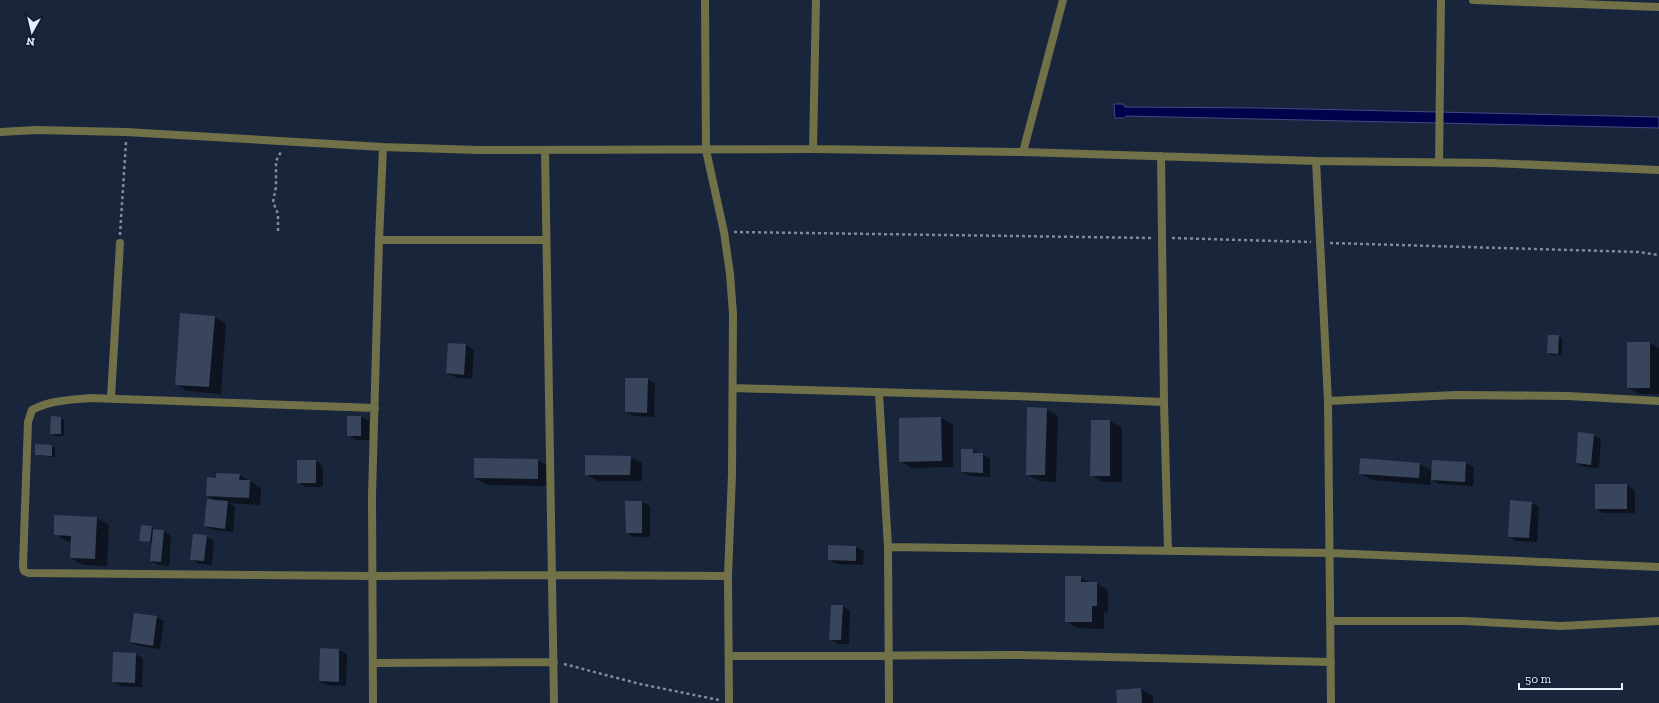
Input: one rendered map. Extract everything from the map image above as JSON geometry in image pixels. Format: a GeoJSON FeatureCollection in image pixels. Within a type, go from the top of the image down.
{"type":"FeatureCollection","features":[{"type":"Feature","properties":{"kind":"street"},"geometry":{"type":"LineString","coordinates":[[705,0],[706,150],[724,232],[730,274],[733,314],[732,474],[728,576],[729,703]]}},
{"type":"Feature","properties":{"kind":"street"},"geometry":{"type":"LineString","coordinates":[[813,149],[816,0]]}},
{"type":"Feature","properties":{"kind":"street"},"geometry":{"type":"LineString","coordinates":[[1023,152],[1063,0]]}},
{"type":"Feature","properties":{"kind":"street"},"geometry":{"type":"LineString","coordinates":[[1439,162],[1442,0]]}},
{"type":"Feature","properties":{"kind":"street"},"geometry":{"type":"LineString","coordinates":[[1473,0],[1659,7]]}},
{"type":"Feature","properties":{"kind":"street"},"geometry":{"type":"LineString","coordinates":[[0,132],[36,130],[126,132],[383,147],[545,151],[813,149],[1023,152],[1316,161],[1439,162],[1659,170]]}},
{"type":"Feature","properties":{"kind":"street"},"geometry":{"type":"LineString","coordinates":[[373,703],[372,496],[383,147]]}},
{"type":"Feature","properties":{"kind":"street"},"geometry":{"type":"LineString","coordinates":[[545,151],[554,703]]}},
{"type":"Feature","properties":{"kind":"street"},"geometry":{"type":"LineString","coordinates":[[1161,156],[1161,238],[1168,551]]}},
{"type":"Feature","properties":{"kind":"street"},"geometry":{"type":"LineString","coordinates":[[1316,161],[1328,401],[1332,662],[1331,703]]}},
{"type":"Feature","properties":{"kind":"street"},"geometry":{"type":"LineString","coordinates":[[379,240],[546,240]]}},
{"type":"Feature","properties":{"kind":"street"},"geometry":{"type":"LineString","coordinates":[[111,398],[120,243]]}},
{"type":"Feature","properties":{"kind":"street"},"geometry":{"type":"LineString","coordinates":[[733,388],[1164,402]]}},
{"type":"Feature","properties":{"kind":"street"},"geometry":{"type":"LineString","coordinates":[[879,393],[888,547],[889,703]]}},
{"type":"Feature","properties":{"kind":"street"},"geometry":{"type":"LineString","coordinates":[[1328,401],[1456,395],[1568,396],[1659,401]]}},
{"type":"Feature","properties":{"kind":"street"},"geometry":{"type":"LineString","coordinates":[[375,408],[111,398],[90,398],[42,405],[32,410],[28,422],[23,551],[24,571],[29,573],[372,576],[728,576]]}},
{"type":"Feature","properties":{"kind":"street"},"geometry":{"type":"LineString","coordinates":[[888,547],[1330,554],[1659,567]]}},
{"type":"Feature","properties":{"kind":"street"},"geometry":{"type":"LineString","coordinates":[[1331,621],[1464,621],[1561,626],[1659,621]]}},
{"type":"Feature","properties":{"kind":"street"},"geometry":{"type":"LineString","coordinates":[[729,656],[1036,656],[1332,662]]}},
{"type":"Feature","properties":{"kind":"street"},"geometry":{"type":"LineString","coordinates":[[373,663],[554,662]]}},
{"type":"Feature","properties":{"kind":"path"},"geometry":{"type":"LineString","coordinates":[[120,243],[126,132]]}},
{"type":"Feature","properties":{"kind":"path"},"geometry":{"type":"LineString","coordinates":[[278,231],[278,214],[273,202],[276,187],[276,161],[287,141]]}},
{"type":"Feature","properties":{"kind":"path"},"geometry":{"type":"LineString","coordinates":[[724,232],[1161,238],[1638,252],[1659,255]]}},
{"type":"Feature","properties":{"kind":"path"},"geometry":{"type":"LineString","coordinates":[[554,662],[640,684],[729,703]]}},
{"type":"Feature","properties":{"kind":"shaded area"},"geometry":{"type":"Polygon","coordinates":[[[1114,104],[1123,104],[1125,107],[1260,108],[1659,117],[1659,128],[1126,116],[1124,118],[1115,118],[1114,104]]]}},
{"type":"Feature","properties":{"kind":"building"},"geometry":{"type":"Polygon","coordinates":[[[180,313],[215,316],[209,387],[175,385],[180,313]]]}},
{"type":"Feature","properties":{"kind":"building"},"geometry":{"type":"Polygon","coordinates":[[[1548,335],[1559,335],[1558,354],[1547,353],[1548,335]]]}},
{"type":"Feature","properties":{"kind":"building"},"geometry":{"type":"Polygon","coordinates":[[[1627,342],[1650,342],[1650,388],[1627,388],[1627,342]]]}},
{"type":"Feature","properties":{"kind":"building"},"geometry":{"type":"Polygon","coordinates":[[[448,343],[466,344],[464,375],[446,373],[448,343]]]}},
{"type":"Feature","properties":{"kind":"building"},"geometry":{"type":"Polygon","coordinates":[[[625,378],[648,378],[647,413],[625,412],[625,378]]]}},
{"type":"Feature","properties":{"kind":"building"},"geometry":{"type":"Polygon","coordinates":[[[1027,407],[1047,408],[1045,475],[1026,475],[1027,407]]]}},
{"type":"Feature","properties":{"kind":"building"},"geometry":{"type":"Polygon","coordinates":[[[51,416],[61,417],[61,434],[50,434],[51,416]]]}},
{"type":"Feature","properties":{"kind":"building"},"geometry":{"type":"Polygon","coordinates":[[[347,416],[361,416],[361,436],[347,436],[347,416]]]}},
{"type":"Feature","properties":{"kind":"building"},"geometry":{"type":"Polygon","coordinates":[[[941,417],[942,461],[899,462],[899,418],[941,417]]]}},
{"type":"Feature","properties":{"kind":"building"},"geometry":{"type":"Polygon","coordinates":[[[1091,420],[1110,420],[1110,476],[1090,476],[1091,420]]]}},
{"type":"Feature","properties":{"kind":"building"},"geometry":{"type":"Polygon","coordinates":[[[1578,432],[1594,434],[1591,465],[1576,463],[1578,432]]]}},
{"type":"Feature","properties":{"kind":"building"},"geometry":{"type":"Polygon","coordinates":[[[35,444],[52,445],[52,456],[35,455],[35,444]]]}},
{"type":"Feature","properties":{"kind":"building"},"geometry":{"type":"Polygon","coordinates":[[[961,449],[973,449],[973,453],[983,453],[983,473],[961,472],[961,449]]]}},
{"type":"Feature","properties":{"kind":"building"},"geometry":{"type":"Polygon","coordinates":[[[585,455],[631,456],[630,475],[585,475],[585,455]]]}},
{"type":"Feature","properties":{"kind":"building"},"geometry":{"type":"Polygon","coordinates":[[[474,458],[538,459],[538,479],[474,478],[474,458]]]}},
{"type":"Feature","properties":{"kind":"building"},"geometry":{"type":"Polygon","coordinates":[[[1360,458],[1420,463],[1419,478],[1359,474],[1360,458]]]}},
{"type":"Feature","properties":{"kind":"building"},"geometry":{"type":"Polygon","coordinates":[[[297,460],[316,460],[316,483],[297,483],[297,460]]]}},
{"type":"Feature","properties":{"kind":"building"},"geometry":{"type":"Polygon","coordinates":[[[1432,460],[1466,462],[1465,482],[1431,480],[1432,460]]]}},
{"type":"Feature","properties":{"kind":"building"},"geometry":{"type":"Polygon","coordinates":[[[216,473],[240,474],[239,480],[250,480],[249,498],[206,496],[207,477],[216,478],[216,473]]]}},
{"type":"Feature","properties":{"kind":"building"},"geometry":{"type":"Polygon","coordinates":[[[1595,484],[1627,484],[1627,509],[1595,509],[1595,484]]]}},
{"type":"Feature","properties":{"kind":"building"},"geometry":{"type":"Polygon","coordinates":[[[207,499],[228,501],[225,529],[204,526],[207,499]]]}},
{"type":"Feature","properties":{"kind":"building"},"geometry":{"type":"Polygon","coordinates":[[[1510,500],[1532,502],[1529,538],[1508,537],[1510,500]]]}},
{"type":"Feature","properties":{"kind":"building"},"geometry":{"type":"Polygon","coordinates":[[[625,501],[642,501],[642,533],[626,533],[625,501]]]}},
{"type":"Feature","properties":{"kind":"building"},"geometry":{"type":"Polygon","coordinates":[[[54,515],[97,517],[95,559],[70,558],[71,536],[54,535],[54,515]]]}},
{"type":"Feature","properties":{"kind":"building"},"geometry":{"type":"Polygon","coordinates":[[[141,525],[152,526],[150,542],[139,541],[141,525]]]}},
{"type":"Feature","properties":{"kind":"building"},"geometry":{"type":"Polygon","coordinates":[[[153,529],[164,530],[161,562],[150,561],[153,529]]]}},
{"type":"Feature","properties":{"kind":"building"},"geometry":{"type":"Polygon","coordinates":[[[193,534],[207,535],[204,561],[190,560],[193,534]]]}},
{"type":"Feature","properties":{"kind":"building"},"geometry":{"type":"Polygon","coordinates":[[[828,545],[856,546],[856,561],[828,560],[828,545]]]}},
{"type":"Feature","properties":{"kind":"building"},"geometry":{"type":"Polygon","coordinates":[[[1065,576],[1081,576],[1081,582],[1097,582],[1097,606],[1092,606],[1092,622],[1065,622],[1065,576]]]}},
{"type":"Feature","properties":{"kind":"building"},"geometry":{"type":"Polygon","coordinates":[[[831,605],[843,605],[841,640],[829,640],[831,605]]]}},
{"type":"Feature","properties":{"kind":"building"},"geometry":{"type":"Polygon","coordinates":[[[134,613],[157,616],[153,646],[130,642],[134,613]]]}},
{"type":"Feature","properties":{"kind":"building"},"geometry":{"type":"Polygon","coordinates":[[[320,648],[339,649],[339,682],[319,681],[320,648]]]}},
{"type":"Feature","properties":{"kind":"building"},"geometry":{"type":"Polygon","coordinates":[[[113,652],[136,653],[135,683],[112,682],[113,652]]]}},
{"type":"Feature","properties":{"kind":"building"},"geometry":{"type":"Polygon","coordinates":[[[1141,688],[1142,703],[1117,703],[1116,690],[1141,688]]]}}]}
